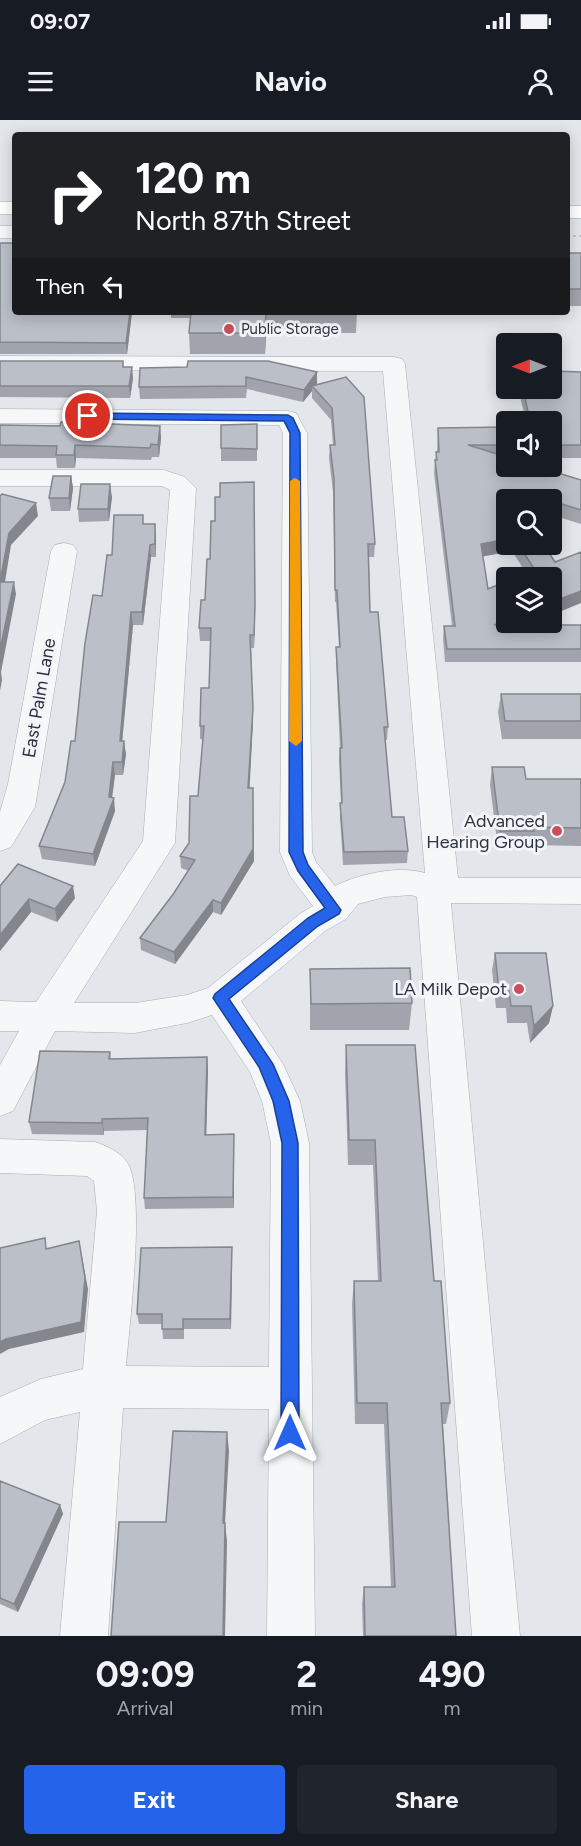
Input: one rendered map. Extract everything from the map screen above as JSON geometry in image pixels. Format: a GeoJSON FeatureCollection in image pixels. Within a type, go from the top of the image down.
{"type":"FeatureCollection","features":[{"type":"Feature","properties":{"kind":"street"},"geometry":{"type":"LineString","coordinates":[[0,363],[394,364],[438,890],[496,1636]]}},
{"type":"Feature","properties":{"kind":"street"},"geometry":{"type":"LineString","coordinates":[[0,416],[288,418],[295,433],[296,852],[302,867],[334,910]]}},
{"type":"Feature","properties":{"kind":"street"},"geometry":{"type":"LineString","coordinates":[[0,478],[164,478],[176,482],[183,488],[159,843],[45,1017],[0,1100]]}},
{"type":"Feature","properties":{"kind":"street","name":"East Palm Lane"},"geometry":{"type":"LineString","coordinates":[[0,839],[64,551]]}},
{"type":"Feature","properties":{"kind":"street"},"geometry":{"type":"LineString","coordinates":[[0,1016],[111,1018],[159,1015],[220,998],[313,922],[334,910],[355,913],[416,902],[438,890],[581,891]]}},
{"type":"Feature","properties":{"kind":"street"},"geometry":{"type":"LineString","coordinates":[[220,998],[265,1064],[281,1101],[290,1143],[291,1636]]}},
{"type":"Feature","properties":{"kind":"street"},"geometry":{"type":"LineString","coordinates":[[0,1156],[96,1159],[112,1173],[117,1211],[84,1636]]}},
{"type":"Feature","properties":{"kind":"street"},"geometry":{"type":"LineString","coordinates":[[0,1422],[32,1404],[72,1391],[103,1387],[290,1388]]}},
{"type":"Feature","properties":{"kind":"building"},"geometry":{"type":"Polygon","coordinates":[[[0,243],[12,243],[12,315],[130,315],[126,343],[0,342],[0,243]]]}},
{"type":"Feature","properties":{"kind":"building"},"geometry":{"type":"Polygon","coordinates":[[[570,253],[581,253],[581,289],[570,289],[570,253]]]}},
{"type":"Feature","properties":{"kind":"building"},"geometry":{"type":"Polygon","coordinates":[[[191,315],[266,315],[265,333],[189,333],[191,315]]]}},
{"type":"Feature","properties":{"kind":"building"},"geometry":{"type":"Polygon","coordinates":[[[0,361],[123,361],[123,367],[132,367],[129,386],[0,386],[0,361]]]}},
{"type":"Feature","properties":{"kind":"building"},"geometry":{"type":"Polygon","coordinates":[[[188,361],[268,361],[317,372],[304,390],[246,377],[246,386],[139,387],[140,368],[187,367],[188,361]]]}},
{"type":"Feature","properties":{"kind":"building"},"geometry":{"type":"Polygon","coordinates":[[[562,371],[581,372],[581,445],[562,445],[562,411],[528,411],[525,399],[562,399],[562,371]]]}},
{"type":"Feature","properties":{"kind":"building"},"geometry":{"type":"Polygon","coordinates":[[[346,377],[364,397],[375,544],[368,544],[370,612],[378,612],[388,727],[384,727],[392,817],[404,817],[408,851],[344,852],[340,803],[342,803],[340,748],[342,748],[336,647],[340,647],[337,590],[335,590],[334,479],[330,445],[335,445],[332,408],[312,386],[346,377]]]}},
{"type":"Feature","properties":{"kind":"building"},"geometry":{"type":"Polygon","coordinates":[[[61,422],[160,426],[158,445],[151,444],[150,448],[75,445],[74,455],[56,455],[57,446],[0,445],[0,425],[60,426],[61,422]]]}},
{"type":"Feature","properties":{"kind":"building"},"geometry":{"type":"Polygon","coordinates":[[[257,424],[257,449],[221,448],[221,425],[257,424]]]}},
{"type":"Feature","properties":{"kind":"building"},"geometry":{"type":"Polygon","coordinates":[[[496,427],[496,445],[468,445],[496,454],[496,477],[562,477],[562,474],[581,480],[581,510],[562,504],[562,489],[496,489],[496,541],[481,544],[488,589],[496,586],[496,624],[494,625],[496,625],[496,633],[562,633],[562,625],[581,625],[581,649],[447,649],[444,626],[455,626],[435,460],[437,460],[436,452],[439,452],[438,428],[496,427]]]}},
{"type":"Feature","properties":{"kind":"building"},"geometry":{"type":"Polygon","coordinates":[[[53,476],[71,476],[69,498],[49,498],[53,476]]]}},
{"type":"Feature","properties":{"kind":"building"},"geometry":{"type":"Polygon","coordinates":[[[254,482],[255,606],[254,635],[250,635],[253,708],[248,788],[253,788],[253,849],[221,903],[213,900],[174,952],[140,938],[174,893],[195,860],[180,856],[189,843],[190,796],[198,796],[204,726],[200,726],[201,688],[209,688],[211,628],[199,628],[201,600],[205,600],[207,559],[210,559],[211,521],[215,521],[215,497],[220,497],[220,483],[254,482]]]}},
{"type":"Feature","properties":{"kind":"building"},"geometry":{"type":"Polygon","coordinates":[[[81,484],[110,484],[108,509],[78,509],[81,484]]]}},
{"type":"Feature","properties":{"kind":"building"},"geometry":{"type":"Polygon","coordinates":[[[2,494],[36,503],[9,533],[0,582],[0,496],[2,494]]]}},
{"type":"Feature","properties":{"kind":"building"},"geometry":{"type":"Polygon","coordinates":[[[114,515],[143,515],[143,524],[155,524],[155,544],[150,545],[142,612],[131,612],[120,741],[124,741],[122,762],[113,762],[109,797],[114,798],[93,854],[39,846],[65,782],[71,741],[75,741],[85,643],[93,595],[102,596],[107,555],[112,555],[114,515]]]}},
{"type":"Feature","properties":{"kind":"building"},"geometry":{"type":"Polygon","coordinates":[[[581,552],[581,591],[562,598],[562,567],[533,567],[525,555],[550,555],[555,562],[581,552]]]}},
{"type":"Feature","properties":{"kind":"building"},"geometry":{"type":"Polygon","coordinates":[[[0,582],[14,582],[0,650],[0,582]]]}},
{"type":"Feature","properties":{"kind":"building"},"geometry":{"type":"Polygon","coordinates":[[[501,694],[581,694],[581,721],[505,721],[501,694]]]}},
{"type":"Feature","properties":{"kind":"building"},"geometry":{"type":"Polygon","coordinates":[[[492,767],[524,767],[526,779],[581,779],[581,828],[533,827],[534,831],[500,831],[492,767]]]}},
{"type":"Feature","properties":{"kind":"building"},"geometry":{"type":"Polygon","coordinates":[[[18,864],[73,886],[55,909],[29,899],[0,935],[0,886],[18,864]]]}},
{"type":"Feature","properties":{"kind":"building"},"geometry":{"type":"Polygon","coordinates":[[[495,953],[546,953],[553,1006],[534,1026],[531,1006],[511,1006],[509,991],[499,991],[495,953]]]}},
{"type":"Feature","properties":{"kind":"building"},"geometry":{"type":"Polygon","coordinates":[[[410,968],[412,1003],[311,1004],[310,969],[410,968]]]}},
{"type":"Feature","properties":{"kind":"building"},"geometry":{"type":"Polygon","coordinates":[[[346,1045],[415,1045],[434,1281],[441,1281],[450,1403],[441,1403],[456,1636],[365,1636],[364,1587],[395,1587],[387,1403],[357,1403],[354,1281],[381,1281],[375,1140],[349,1140],[346,1045]]]}},
{"type":"Feature","properties":{"kind":"building"},"geometry":{"type":"Polygon","coordinates":[[[40,1051],[110,1052],[109,1059],[207,1057],[205,1135],[234,1134],[233,1197],[144,1198],[148,1118],[102,1119],[102,1123],[29,1122],[40,1051]]]}},
{"type":"Feature","properties":{"kind":"building"},"geometry":{"type":"Polygon","coordinates":[[[45,1238],[46,1249],[79,1241],[85,1278],[81,1322],[0,1342],[0,1248],[45,1238]]]}},
{"type":"Feature","properties":{"kind":"building"},"geometry":{"type":"Polygon","coordinates":[[[232,1247],[230,1319],[183,1319],[183,1329],[162,1329],[162,1314],[137,1314],[141,1248],[232,1247]]]}},
{"type":"Feature","properties":{"kind":"building"},"geometry":{"type":"Polygon","coordinates":[[[173,1431],[227,1432],[223,1523],[225,1523],[223,1636],[111,1636],[119,1522],[166,1522],[173,1431]]]}},
{"type":"Feature","properties":{"kind":"building"},"geometry":{"type":"Polygon","coordinates":[[[0,1481],[60,1505],[14,1604],[0,1598],[0,1481]]]}},
{"type":"Feature","properties":{"kind":"slow traffic"},"geometry":{"type":"LineString","coordinates":[[295,481],[296,741]]}},
{"type":"Feature","properties":{"kind":"place","name":"Public Storage"},"geometry":{"type":"Point","coordinates":[229,329]}},
{"type":"Feature","properties":{"kind":"place","name":"Advanced Hearing Group"},"geometry":{"type":"Point","coordinates":[557,831]}},
{"type":"Feature","properties":{"kind":"place","name":"LA Milk Depot"},"geometry":{"type":"Point","coordinates":[519,989]}},
{"type":"Feature","properties":{"kind":"route"},"geometry":{"type":"LineString","coordinates":[[88,416],[288,418],[295,433],[296,852],[302,867],[334,910],[313,922],[220,998],[265,1064],[281,1101],[290,1143],[290,1433]]}}]}
